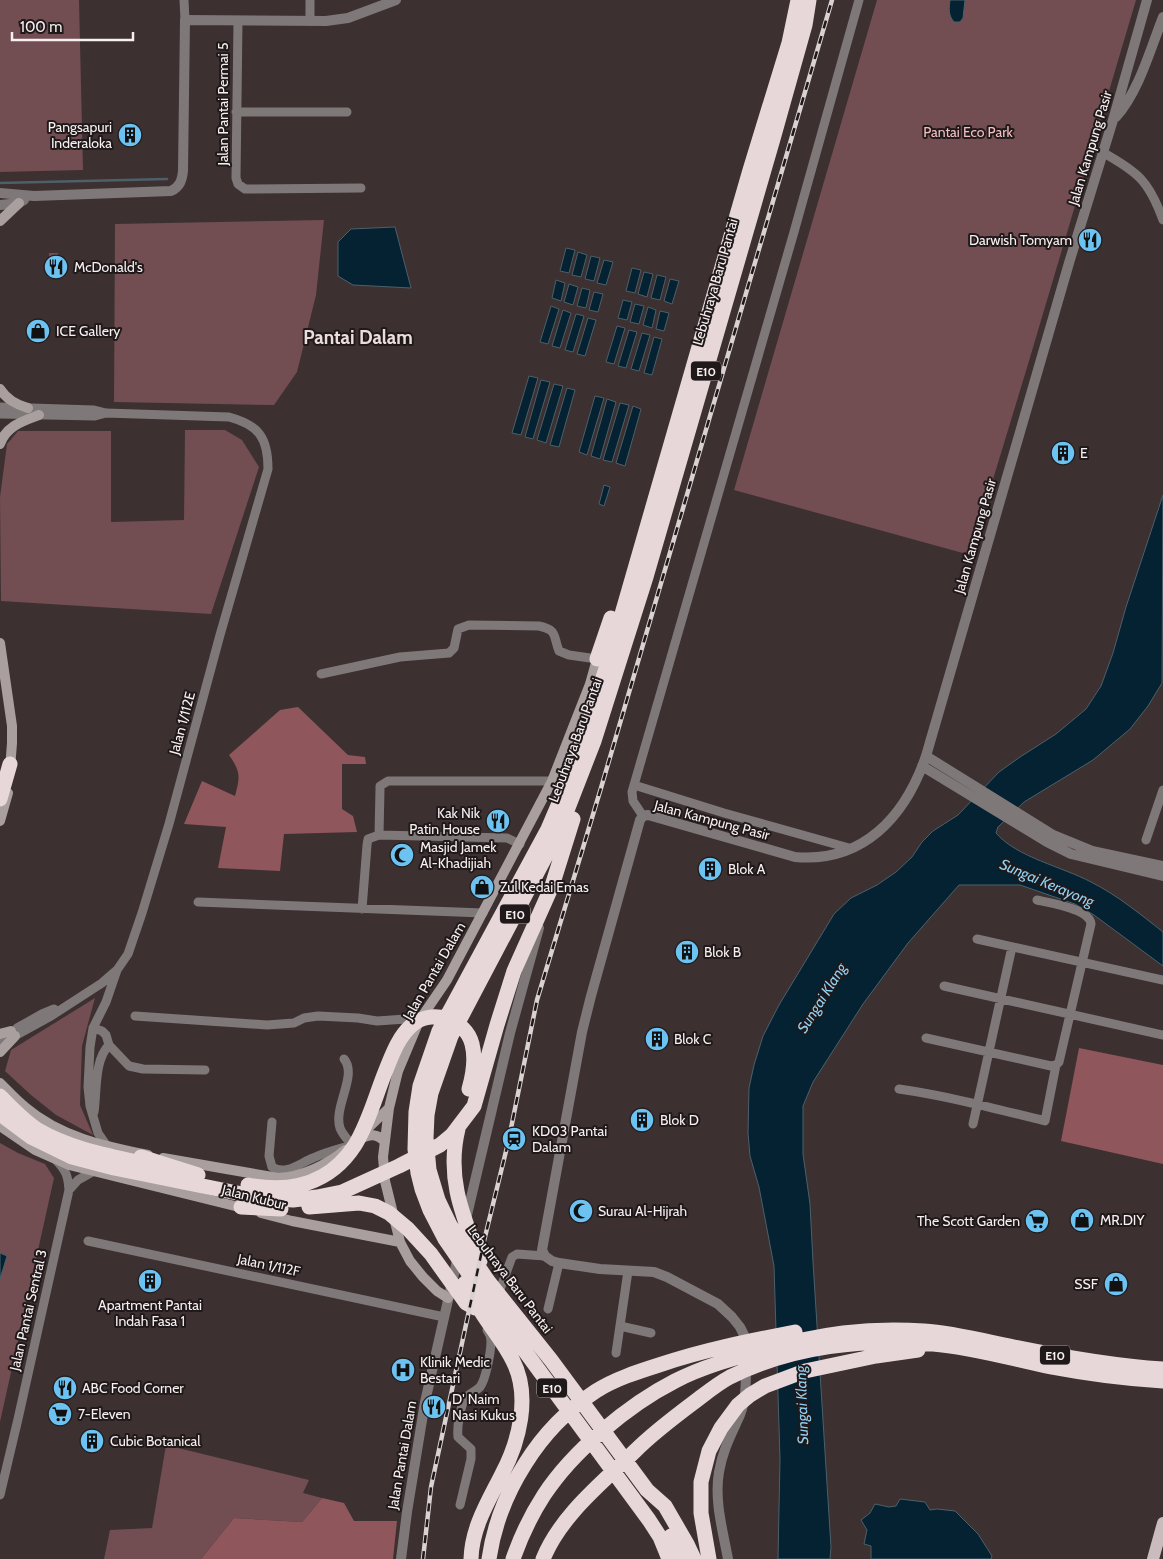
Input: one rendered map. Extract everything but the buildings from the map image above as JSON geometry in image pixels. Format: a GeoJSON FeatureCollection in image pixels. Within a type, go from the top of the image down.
{"type":"FeatureCollection","features":[{"type":"Feature","properties":{"kind":"highway","name":"Lebuhraya Baru Pantai"},"geometry":{"type":"LineString","coordinates":[[694,1559],[669,1533],[649,1520],[480,1290],[445,1238],[430,1210],[414,1137],[420,1086],[440,1031],[548,829],[566,787],[585,734],[643,543],[747,180],[787,51],[795,22],[798,0]]}},
{"type":"Feature","properties":{"kind":"highway","name":"Lebuhraya Baru Pantai"},"geometry":{"type":"LineString","coordinates":[[681,1559],[669,1533],[656,1512],[647,1490],[551,1360],[488,1281],[450,1225],[423,1172],[427,1115],[431,1093],[451,1036],[559,831],[594,741],[646,578],[774,139],[810,0]]}},
{"type":"Feature","properties":{"kind":"highway"},"geometry":{"type":"LineString","coordinates":[[597,659],[623,589],[643,543]]}},
{"type":"Feature","properties":{"kind":"highway"},"geometry":{"type":"LineString","coordinates":[[0,800],[10,764]]}},
{"type":"Feature","properties":{"kind":"highway"},"geometry":{"type":"LineString","coordinates":[[1,1086],[30,1124],[55,1138],[97,1152],[257,1197],[293,1200],[317,1198],[342,1192],[440,1145],[452,1135],[474,1106],[506,992],[552,886],[574,816],[576,790]]}},
{"type":"Feature","properties":{"kind":"highway"},"geometry":{"type":"LineString","coordinates":[[0,1114],[31,1136],[72,1157],[114,1168],[257,1187],[291,1188],[311,1182],[334,1168],[345,1158],[364,1128],[398,1043],[411,1026],[420,1019],[431,1016],[443,1017],[466,1031],[473,1046],[474,1064],[472,1081],[456,1138],[454,1172],[461,1210],[488,1281]]}},
{"type":"Feature","properties":{"kind":"highway"},"geometry":{"type":"LineString","coordinates":[[111,1148],[200,1180]]}},
{"type":"Feature","properties":{"kind":"highway"},"geometry":{"type":"LineString","coordinates":[[98,1172],[140,1177],[200,1180]]}},
{"type":"Feature","properties":{"kind":"highway"},"geometry":{"type":"LineString","coordinates":[[241,1207],[271,1209],[359,1203],[375,1206],[389,1213],[408,1229],[431,1254],[466,1303],[481,1312]]}},
{"type":"Feature","properties":{"kind":"highway","name":"Lebuhraya Baru Pantai"},"geometry":{"type":"LineString","coordinates":[[445,1238],[448,1258],[514,1362],[522,1396],[518,1433],[510,1460],[475,1529],[471,1559]]}},
{"type":"Feature","properties":{"kind":"highway"},"geometry":{"type":"LineString","coordinates":[[489,1559],[495,1530],[511,1488],[535,1449],[546,1434],[562,1418],[595,1392],[608,1384],[639,1371],[706,1350],[805,1330],[844,1332]]}},
{"type":"Feature","properties":{"kind":"highway","name":"E10"},"geometry":{"type":"LineString","coordinates":[[513,1559],[532,1515],[545,1493],[573,1460],[598,1435],[628,1411],[675,1381],[752,1353],[803,1339],[844,1332],[926,1331],[1092,1361],[1163,1369]]}},
{"type":"Feature","properties":{"kind":"highway","name":"E10"},"geometry":{"type":"LineString","coordinates":[[543,1559],[547,1549],[564,1524],[584,1500],[652,1434],[720,1383],[754,1367],[781,1358],[828,1347],[861,1343],[933,1344],[1089,1374],[1163,1381]]}},
{"type":"Feature","properties":{"kind":"highway"},"geometry":{"type":"LineString","coordinates":[[708,1559],[701,1514],[701,1482],[709,1451],[721,1428],[738,1405],[765,1386],[798,1373],[868,1357],[914,1351],[933,1344]]}},
{"type":"Feature","properties":{"kind":"highway","name":"Lebuhraya Baru Pantai"},"geometry":{"type":"LineString","coordinates":[[669,1533],[669,1559]]}},
{"type":"Feature","properties":{"kind":"main road"},"geometry":{"type":"LineString","coordinates":[[0,221],[19,202]]}},
{"type":"Feature","properties":{"kind":"main road"},"geometry":{"type":"LineString","coordinates":[[0,389],[14,404],[28,408]]}},
{"type":"Feature","properties":{"kind":"main road"},"geometry":{"type":"LineString","coordinates":[[0,444],[6,432],[14,426],[39,415]]}},
{"type":"Feature","properties":{"kind":"main road"},"geometry":{"type":"LineString","coordinates":[[0,645],[12,726],[11,780],[0,821]]}},
{"type":"Feature","properties":{"kind":"main road","name":"Jalan Pantai Dalam"},"geometry":{"type":"LineString","coordinates":[[448,1298],[437,1291],[423,1277],[410,1261],[400,1242],[386,1181],[384,1157],[389,1108],[398,1071],[419,1021],[447,980],[552,781],[576,721],[597,659]]}},
{"type":"Feature","properties":{"kind":"main road"},"geometry":{"type":"LineString","coordinates":[[0,1034],[13,1034]]}},
{"type":"Feature","properties":{"kind":"main road"},"geometry":{"type":"LineString","coordinates":[[0,1052],[13,1034]]}},
{"type":"Feature","properties":{"kind":"main road"},"geometry":{"type":"LineString","coordinates":[[1,1086],[26,1108],[61,1131],[77,1138],[111,1148],[278,1178],[287,1178],[338,1156],[389,1108]]}},
{"type":"Feature","properties":{"kind":"main road","name":"Jalan Kubur"},"geometry":{"type":"LineString","coordinates":[[0,1126],[34,1150],[69,1164],[292,1221],[400,1242]]}},
{"type":"Feature","properties":{"kind":"main road"},"geometry":{"type":"LineString","coordinates":[[354,1142],[371,1134],[385,1142]]}},
{"type":"Feature","properties":{"kind":"main road"},"geometry":{"type":"LineString","coordinates":[[1154,1559],[1163,1523]]}},
{"type":"Feature","properties":{"kind":"street"},"geometry":{"type":"LineString","coordinates":[[0,193],[34,196],[148,192],[172,191],[179,186],[182,177],[184,0]]}},
{"type":"Feature","properties":{"kind":"street"},"geometry":{"type":"LineString","coordinates":[[310,0],[310,21]]}},
{"type":"Feature","properties":{"kind":"street"},"geometry":{"type":"LineString","coordinates":[[185,20],[326,21],[348,18],[396,0]]}},
{"type":"Feature","properties":{"kind":"street","name":"Jalan Kampung Pasir"},"geometry":{"type":"LineString","coordinates":[[643,816],[632,801],[632,792],[859,0]]}},
{"type":"Feature","properties":{"kind":"street","name":"Jalan Kampung Pasir"},"geometry":{"type":"LineString","coordinates":[[545,1256],[542,1250],[543,1243],[582,1032],[640,820],[643,816],[648,815],[795,857],[824,857],[849,848],[876,834],[894,817],[912,788],[924,761],[1066,271],[1102,152],[1114,120],[1147,0]]}},
{"type":"Feature","properties":{"kind":"street"},"geometry":{"type":"LineString","coordinates":[[1114,120],[1126,106],[1163,18]]}},
{"type":"Feature","properties":{"kind":"street","name":"Jalan Pantai Permai 5"},"geometry":{"type":"LineString","coordinates":[[238,21],[236,112],[236,178],[238,184],[245,189],[361,188]]}},
{"type":"Feature","properties":{"kind":"street"},"geometry":{"type":"LineString","coordinates":[[236,112],[347,112]]}},
{"type":"Feature","properties":{"kind":"street"},"geometry":{"type":"LineString","coordinates":[[1102,152],[1120,162],[1142,179],[1153,195],[1163,220]]}},
{"type":"Feature","properties":{"kind":"street"},"geometry":{"type":"LineString","coordinates":[[0,205],[19,202],[34,196]]}},
{"type":"Feature","properties":{"kind":"street"},"geometry":{"type":"LineString","coordinates":[[0,407],[94,410],[106,413]]}},
{"type":"Feature","properties":{"kind":"street"},"geometry":{"type":"LineString","coordinates":[[0,414],[95,416],[106,413]]}},
{"type":"Feature","properties":{"kind":"street","name":"Jalan 1/112E"},"geometry":{"type":"LineString","coordinates":[[0,1044],[42,1014],[73,1001],[102,983],[117,970],[128,954],[169,824],[220,635],[268,469],[268,459],[262,438],[255,428],[244,421],[229,416],[106,413]]}},
{"type":"Feature","properties":{"kind":"street"},"geometry":{"type":"LineString","coordinates":[[321,674],[400,657],[448,653],[454,648],[457,631],[469,625],[539,626],[548,628],[555,634],[559,651],[569,655],[597,659]]}},
{"type":"Feature","properties":{"kind":"street"},"geometry":{"type":"LineString","coordinates":[[924,761],[1071,854],[1163,876]]}},
{"type":"Feature","properties":{"kind":"street"},"geometry":{"type":"LineString","coordinates":[[379,835],[380,786],[388,781],[552,781]]}},
{"type":"Feature","properties":{"kind":"street"},"geometry":{"type":"LineString","coordinates":[[634,785],[724,813],[849,848]]}},
{"type":"Feature","properties":{"kind":"street"},"geometry":{"type":"LineString","coordinates":[[1146,840],[1163,790]]}},
{"type":"Feature","properties":{"kind":"street"},"geometry":{"type":"LineString","coordinates":[[362,909],[368,839],[379,835],[507,838],[520,844]]}},
{"type":"Feature","properties":{"kind":"street"},"geometry":{"type":"LineString","coordinates":[[1050,839],[1092,851],[1163,866]]}},
{"type":"Feature","properties":{"kind":"street","name":"Jalan Pantai Dalam"},"geometry":{"type":"LineString","coordinates":[[401,1559],[425,1402],[448,1298],[510,1033],[552,886]]}},
{"type":"Feature","properties":{"kind":"street"},"geometry":{"type":"LineString","coordinates":[[899,1089],[977,1104],[1045,1121],[1056,1065],[1061,1059],[1091,920],[1086,914],[1076,910],[1037,900]]}},
{"type":"Feature","properties":{"kind":"street"},"geometry":{"type":"LineString","coordinates":[[198,902],[483,913]]}},
{"type":"Feature","properties":{"kind":"street"},"geometry":{"type":"LineString","coordinates":[[977,939],[1163,980]]}},
{"type":"Feature","properties":{"kind":"street"},"geometry":{"type":"LineString","coordinates":[[973,1124],[1012,947]]}},
{"type":"Feature","properties":{"kind":"street"},"geometry":{"type":"LineString","coordinates":[[111,1148],[98,1133],[93,1120],[88,1087],[93,1028],[106,1002],[117,970]]}},
{"type":"Feature","properties":{"kind":"street"},"geometry":{"type":"LineString","coordinates":[[944,986],[1163,1035]]}},
{"type":"Feature","properties":{"kind":"street"},"geometry":{"type":"LineString","coordinates":[[135,1016],[267,1025],[294,1023],[304,1018],[318,1016],[358,1018],[377,1022],[406,1019],[419,1021]]}},
{"type":"Feature","properties":{"kind":"street"},"geometry":{"type":"LineString","coordinates":[[93,1028],[102,1031],[106,1035],[109,1045],[125,1063],[135,1068],[205,1070]]}},
{"type":"Feature","properties":{"kind":"street","name":"Jalan 1/112E"},"geometry":{"type":"LineString","coordinates":[[0,1038],[13,1034]]}},
{"type":"Feature","properties":{"kind":"street"},"geometry":{"type":"LineString","coordinates":[[926,1038],[1051,1066],[1056,1065]]}},
{"type":"Feature","properties":{"kind":"street"},"geometry":{"type":"LineString","coordinates":[[93,1120],[99,1064],[101,1055],[109,1045]]}},
{"type":"Feature","properties":{"kind":"street"},"geometry":{"type":"LineString","coordinates":[[272,1122],[269,1156],[272,1168],[278,1171],[294,1168],[313,1158],[354,1142],[341,1130],[339,1121],[339,1112],[349,1071],[348,1063],[344,1059]]}},
{"type":"Feature","properties":{"kind":"street","name":"Jalan Pantai Sentral 3"},"geometry":{"type":"LineString","coordinates":[[0,1495],[69,1190],[66,1170],[56,1159]]}},
{"type":"Feature","properties":{"kind":"street"},"geometry":{"type":"LineString","coordinates":[[69,1190],[78,1180],[98,1172]]}},
{"type":"Feature","properties":{"kind":"street","name":"Jalan 1/112F"},"geometry":{"type":"LineString","coordinates":[[88,1241],[444,1317]]}},
{"type":"Feature","properties":{"kind":"street"},"geometry":{"type":"LineString","coordinates":[[460,1505],[471,1459],[471,1449],[458,1437],[457,1431],[464,1402],[468,1395],[479,1388],[484,1381],[491,1340],[486,1328],[512,1257],[517,1254],[545,1256],[559,1263],[600,1269],[654,1272],[718,1304],[732,1317],[745,1337],[746,1388],[740,1414],[724,1451],[718,1474],[717,1496],[728,1559]]}},
{"type":"Feature","properties":{"kind":"street"},"geometry":{"type":"LineString","coordinates":[[548,1309],[559,1263]]}},
{"type":"Feature","properties":{"kind":"street"},"geometry":{"type":"LineString","coordinates":[[616,1353],[628,1271]]}},
{"type":"Feature","properties":{"kind":"street"},"geometry":{"type":"LineString","coordinates":[[620,1326],[652,1333]]}},
{"type":"Feature","properties":{"kind":"green space"},"geometry":{"type":"Polygon","coordinates":[[[0,0],[79,0],[83,170],[0,172],[0,0]]]}},
{"type":"Feature","properties":{"kind":"green space","name":"Pantai Eco Park"},"geometry":{"type":"Polygon","coordinates":[[[877,0],[1136,0],[970,555],[734,490],[877,0]]]}},
{"type":"Feature","properties":{"kind":"green space"},"geometry":{"type":"Polygon","coordinates":[[[324,220],[316,295],[297,372],[274,405],[114,402],[115,224],[324,220]]]}},
{"type":"Feature","properties":{"kind":"green space"},"geometry":{"type":"Polygon","coordinates":[[[49,253],[58,253],[59,272],[49,272],[49,253]]]}},
{"type":"Feature","properties":{"kind":"green space"},"geometry":{"type":"Polygon","coordinates":[[[185,430],[225,430],[242,440],[259,467],[211,614],[1,601],[0,497],[7,444],[18,431],[111,431],[111,522],[184,520],[185,430]]]}},
{"type":"Feature","properties":{"kind":"green space"},"geometry":{"type":"Polygon","coordinates":[[[95,998],[82,1046],[80,1105],[93,1135],[56,1115],[5,1071],[11,1050],[95,998]]]}},
{"type":"Feature","properties":{"kind":"green space"},"geometry":{"type":"Polygon","coordinates":[[[0,1143],[45,1164],[54,1178],[0,1422],[0,1279],[7,1256],[0,1253],[0,1143]]]}},
{"type":"Feature","properties":{"kind":"green space"},"geometry":{"type":"Polygon","coordinates":[[[166,1445],[309,1480],[303,1493],[322,1498],[302,1522],[234,1518],[201,1559],[104,1559],[110,1530],[152,1528],[166,1445]]]}},
{"type":"Feature","properties":{"kind":"shaded area"},"geometry":{"type":"Polygon","coordinates":[[[298,707],[348,755],[365,757],[366,764],[342,764],[342,809],[353,816],[357,832],[284,834],[280,871],[218,868],[226,827],[184,824],[202,781],[235,796],[238,775],[236,766],[229,755],[280,710],[298,707]]]}},
{"type":"Feature","properties":{"kind":"shaded area"},"geometry":{"type":"Polygon","coordinates":[[[1079,1048],[1163,1065],[1163,1164],[1061,1141],[1079,1048]]]}},
{"type":"Feature","properties":{"kind":"shaded area"},"geometry":{"type":"Polygon","coordinates":[[[322,1498],[344,1503],[354,1521],[397,1521],[393,1559],[201,1559],[234,1518],[302,1522],[322,1498]]]}},
{"type":"Feature","properties":{"kind":"water"},"geometry":{"type":"Polygon","coordinates":[[[950,0],[965,0],[963,18],[960,22],[954,22],[951,17],[949,9],[950,0]]]}},
{"type":"Feature","properties":{"kind":"water"},"geometry":{"type":"Polygon","coordinates":[[[395,227],[411,288],[353,285],[338,276],[338,242],[351,229],[395,227]]]}},
{"type":"Feature","properties":{"kind":"water"},"geometry":{"type":"Polygon","coordinates":[[[566,248],[575,250],[569,273],[560,271],[566,248]]]}},
{"type":"Feature","properties":{"kind":"water"},"geometry":{"type":"Polygon","coordinates":[[[578,252],[587,255],[581,277],[572,275],[578,252]]]}},
{"type":"Feature","properties":{"kind":"water"},"geometry":{"type":"Polygon","coordinates":[[[591,256],[600,258],[594,281],[585,279],[591,256]]]}},
{"type":"Feature","properties":{"kind":"water"},"geometry":{"type":"Polygon","coordinates":[[[604,260],[613,262],[606,285],[597,283],[604,260]]]}},
{"type":"Feature","properties":{"kind":"water"},"geometry":{"type":"Polygon","coordinates":[[[632,268],[641,270],[635,293],[626,291],[632,268]]]}},
{"type":"Feature","properties":{"kind":"water"},"geometry":{"type":"Polygon","coordinates":[[[644,272],[653,274],[647,297],[638,294],[644,272]]]}},
{"type":"Feature","properties":{"kind":"water"},"geometry":{"type":"Polygon","coordinates":[[[657,275],[666,277],[660,300],[651,298],[657,275]]]}},
{"type":"Feature","properties":{"kind":"water"},"geometry":{"type":"Polygon","coordinates":[[[670,279],[679,281],[672,304],[664,301],[670,279]]]}},
{"type":"Feature","properties":{"kind":"water"},"geometry":{"type":"Polygon","coordinates":[[[556,280],[565,283],[561,301],[552,298],[556,280]]]}},
{"type":"Feature","properties":{"kind":"water"},"geometry":{"type":"Polygon","coordinates":[[[569,284],[578,287],[573,305],[564,302],[569,284]]]}},
{"type":"Feature","properties":{"kind":"water"},"geometry":{"type":"Polygon","coordinates":[[[582,288],[590,290],[586,308],[577,306],[582,288]]]}},
{"type":"Feature","properties":{"kind":"water"},"geometry":{"type":"Polygon","coordinates":[[[594,292],[603,294],[598,312],[589,310],[594,292]]]}},
{"type":"Feature","properties":{"kind":"water"},"geometry":{"type":"Polygon","coordinates":[[[623,300],[632,302],[627,320],[618,318],[623,300]]]}},
{"type":"Feature","properties":{"kind":"water"},"geometry":{"type":"Polygon","coordinates":[[[635,304],[644,306],[639,324],[630,322],[635,304]]]}},
{"type":"Feature","properties":{"kind":"water"},"geometry":{"type":"Polygon","coordinates":[[[551,306],[559,309],[548,344],[540,342],[551,306]]]}},
{"type":"Feature","properties":{"kind":"water"},"geometry":{"type":"Polygon","coordinates":[[[648,307],[656,310],[652,328],[643,325],[648,307]]]}},
{"type":"Feature","properties":{"kind":"water"},"geometry":{"type":"Polygon","coordinates":[[[563,310],[571,313],[560,348],[552,346],[563,310]]]}},
{"type":"Feature","properties":{"kind":"water"},"geometry":{"type":"Polygon","coordinates":[[[660,311],[669,313],[664,331],[656,329],[660,311]]]}},
{"type":"Feature","properties":{"kind":"water"},"geometry":{"type":"Polygon","coordinates":[[[576,314],[584,316],[573,352],[565,350],[576,314]]]}},
{"type":"Feature","properties":{"kind":"water"},"geometry":{"type":"Polygon","coordinates":[[[588,318],[596,320],[585,356],[577,354],[588,318]]]}},
{"type":"Feature","properties":{"kind":"water"},"geometry":{"type":"Polygon","coordinates":[[[617,326],[625,328],[614,364],[606,362],[617,326]]]}},
{"type":"Feature","properties":{"kind":"water"},"geometry":{"type":"Polygon","coordinates":[[[629,330],[637,332],[626,368],[618,366],[629,330]]]}},
{"type":"Feature","properties":{"kind":"water"},"geometry":{"type":"Polygon","coordinates":[[[642,333],[650,335],[639,371],[631,369],[642,333]]]}},
{"type":"Feature","properties":{"kind":"water"},"geometry":{"type":"Polygon","coordinates":[[[654,337],[662,339],[652,375],[644,373],[654,337]]]}},
{"type":"Feature","properties":{"kind":"water"},"geometry":{"type":"Polygon","coordinates":[[[529,376],[538,378],[521,435],[512,433],[529,376]]]}},
{"type":"Feature","properties":{"kind":"water"},"geometry":{"type":"Polygon","coordinates":[[[541,380],[550,382],[533,439],[525,437],[541,380]]]}},
{"type":"Feature","properties":{"kind":"water"},"geometry":{"type":"Polygon","coordinates":[[[554,384],[563,386],[546,443],[537,440],[554,384]]]}},
{"type":"Feature","properties":{"kind":"water"},"geometry":{"type":"Polygon","coordinates":[[[567,388],[575,390],[559,447],[550,445],[567,388]]]}},
{"type":"Feature","properties":{"kind":"water"},"geometry":{"type":"Polygon","coordinates":[[[595,396],[604,398],[587,455],[579,452],[595,396]]]}},
{"type":"Feature","properties":{"kind":"water"},"geometry":{"type":"Polygon","coordinates":[[[607,399],[616,402],[600,459],[591,456],[607,399]]]}},
{"type":"Feature","properties":{"kind":"water"},"geometry":{"type":"Polygon","coordinates":[[[620,403],[629,405],[612,462],[603,460],[620,403]]]}},
{"type":"Feature","properties":{"kind":"water"},"geometry":{"type":"Polygon","coordinates":[[[633,406],[641,409],[625,466],[616,463],[633,406]]]}},
{"type":"Feature","properties":{"kind":"water"},"geometry":{"type":"Polygon","coordinates":[[[604,485],[610,487],[604,506],[599,504],[604,485]]]}},
{"type":"Feature","properties":{"kind":"water"},"geometry":{"type":"Polygon","coordinates":[[[1163,495],[1162,683],[1148,706],[1130,729],[1093,760],[1024,802],[998,827],[996,833],[1015,849],[1101,887],[1163,932],[1163,966],[1094,915],[1075,904],[1020,885],[959,885],[908,943],[863,1004],[813,1082],[803,1106],[803,1154],[810,1204],[831,1547],[830,1559],[778,1559],[780,1459],[774,1266],[759,1187],[750,1156],[748,1133],[749,1088],[763,1036],[779,1005],[834,914],[851,898],[877,885],[896,872],[912,857],[922,842],[933,831],[958,815],[999,772],[1056,734],[1086,709],[1101,686],[1113,653],[1163,495]]]}},
{"type":"Feature","properties":{"kind":"water"},"geometry":{"type":"Polygon","coordinates":[[[0,1253],[7,1256],[0,1279],[0,1253]]]}},
{"type":"Feature","properties":{"kind":"water"},"geometry":{"type":"Polygon","coordinates":[[[900,1499],[925,1502],[930,1510],[955,1511],[978,1534],[992,1556],[991,1559],[871,1559],[871,1546],[864,1544],[867,1530],[861,1520],[870,1513],[875,1504],[889,1507],[896,1506],[900,1499]]]}},
{"type":"Feature","properties":{"kind":"waterway"},"geometry":{"type":"LineString","coordinates":[[0,183],[167,179]]}},
{"type":"Feature","properties":{"kind":"railway"},"geometry":{"type":"LineString","coordinates":[[423,1559],[431,1487],[484,1241],[508,1143],[537,1000],[832,0]]}},
{"type":"Feature","properties":{"kind":"place","name":"Pangsapuri Inderaloka"},"geometry":{"type":"Point","coordinates":[130,135]}},
{"type":"Feature","properties":{"kind":"place","name":"Darwish Tomyam"},"geometry":{"type":"Point","coordinates":[1090,240]}},
{"type":"Feature","properties":{"kind":"place","name":"McDonald's"},"geometry":{"type":"Point","coordinates":[56,267]}},
{"type":"Feature","properties":{"kind":"place","name":"ICE Gallery"},"geometry":{"type":"Point","coordinates":[38,331]}},
{"type":"Feature","properties":{"kind":"place","name":"E"},"geometry":{"type":"Point","coordinates":[1063,453]}},
{"type":"Feature","properties":{"kind":"place","name":"Kak Nik Patin House"},"geometry":{"type":"Point","coordinates":[498,821]}},
{"type":"Feature","properties":{"kind":"place","name":"Masjid Jamek Al-Khadijiah"},"geometry":{"type":"Point","coordinates":[402,855]}},
{"type":"Feature","properties":{"kind":"place","name":"Blok A"},"geometry":{"type":"Point","coordinates":[710,869]}},
{"type":"Feature","properties":{"kind":"place","name":"Zul Kedai Emas"},"geometry":{"type":"Point","coordinates":[482,887]}},
{"type":"Feature","properties":{"kind":"place","name":"Blok B"},"geometry":{"type":"Point","coordinates":[687,952]}},
{"type":"Feature","properties":{"kind":"place","name":"Blok C"},"geometry":{"type":"Point","coordinates":[657,1039]}},
{"type":"Feature","properties":{"kind":"place","name":"Blok D"},"geometry":{"type":"Point","coordinates":[642,1120]}},
{"type":"Feature","properties":{"kind":"place","name":"KD03 Pantai Dalam"},"geometry":{"type":"Point","coordinates":[514,1139]}},
{"type":"Feature","properties":{"kind":"place","name":"Surau Al-Hijrah"},"geometry":{"type":"Point","coordinates":[581,1211]}},
{"type":"Feature","properties":{"kind":"place","name":"MR.DIY"},"geometry":{"type":"Point","coordinates":[1082,1220]}},
{"type":"Feature","properties":{"kind":"place","name":"The Scott Garden"},"geometry":{"type":"Point","coordinates":[1037,1221]}},
{"type":"Feature","properties":{"kind":"place","name":"Apartment Pantai Indah Fasa 1"},"geometry":{"type":"Point","coordinates":[150,1281]}},
{"type":"Feature","properties":{"kind":"place","name":"SSF"},"geometry":{"type":"Point","coordinates":[1116,1284]}},
{"type":"Feature","properties":{"kind":"place","name":"Klinik Medic Bestari"},"geometry":{"type":"Point","coordinates":[403,1370]}},
{"type":"Feature","properties":{"kind":"place","name":"ABC Food Corner"},"geometry":{"type":"Point","coordinates":[65,1388]}},
{"type":"Feature","properties":{"kind":"place","name":"D' Naim Nasi Kukus"},"geometry":{"type":"Point","coordinates":[434,1407]}},
{"type":"Feature","properties":{"kind":"place","name":"7-Eleven"},"geometry":{"type":"Point","coordinates":[60,1414]}},
{"type":"Feature","properties":{"kind":"place","name":"Cubic Botanical"},"geometry":{"type":"Point","coordinates":[92,1441]}},
{"type":"Feature","properties":{"kind":"district","name":"Pantai Dalam"},"geometry":{"type":"Point","coordinates":[358,337]}},
{"type":"Feature","properties":{"kind":"water label","name":"Sungai Kerayong"},"geometry":{"type":"Point","coordinates":[1047,883]}},
{"type":"Feature","properties":{"kind":"water label","name":"Sungai Klang"},"geometry":{"type":"Point","coordinates":[822,998]}},
{"type":"Feature","properties":{"kind":"water label","name":"Sungai Klang"},"geometry":{"type":"Point","coordinates":[802,1405]}}]}
